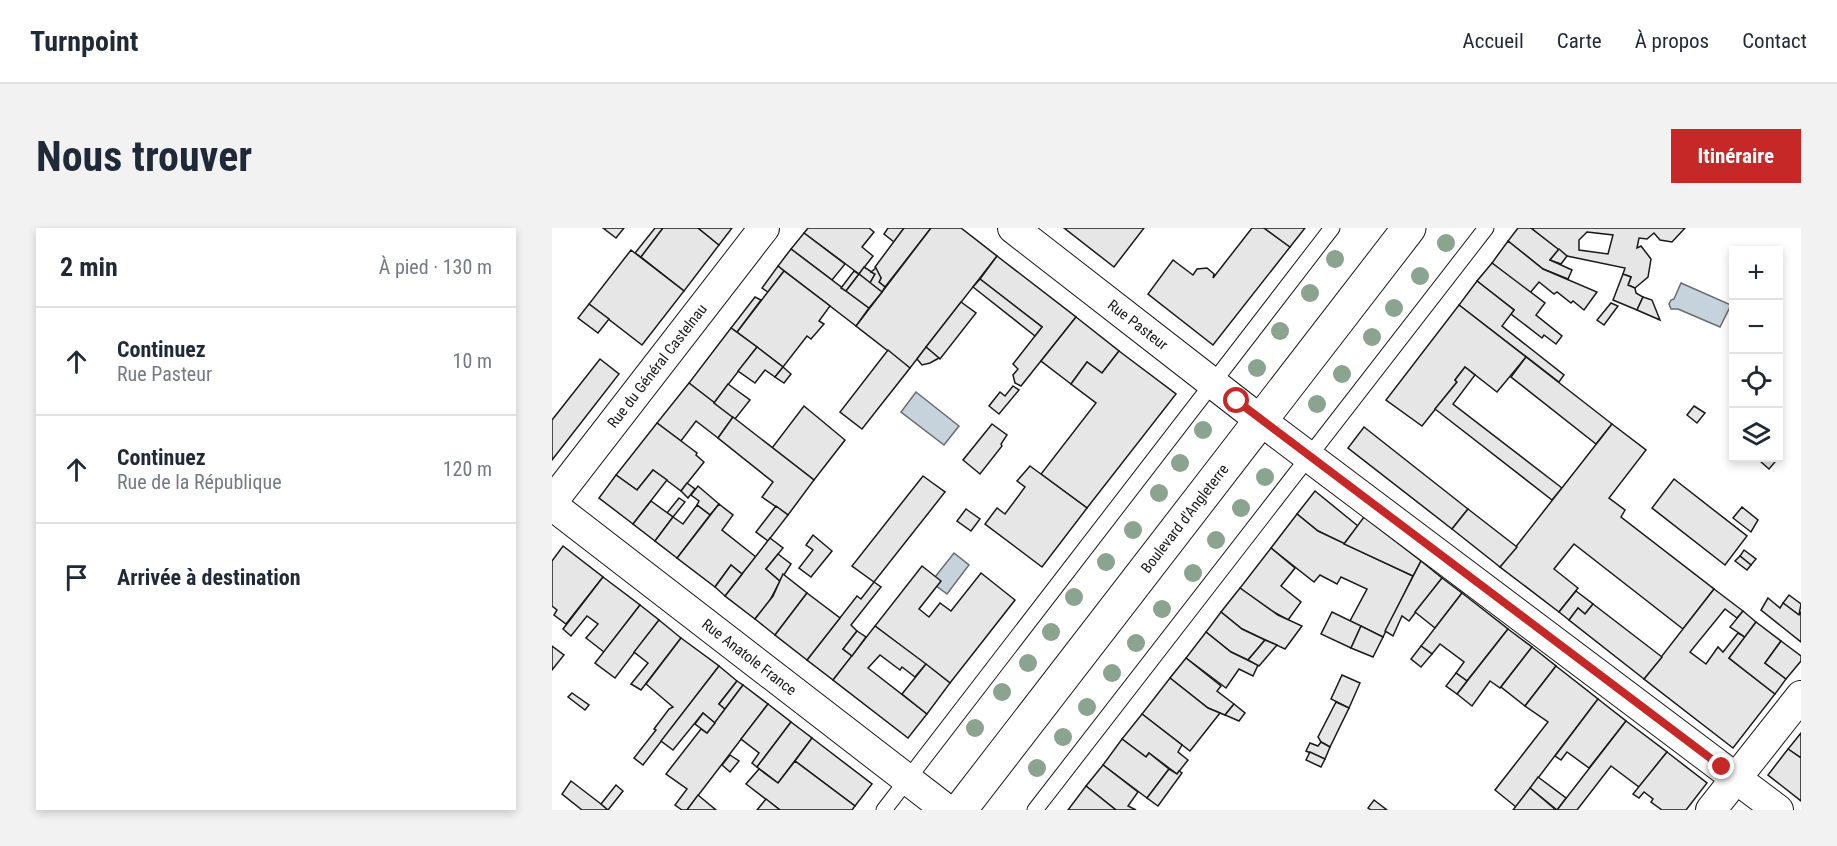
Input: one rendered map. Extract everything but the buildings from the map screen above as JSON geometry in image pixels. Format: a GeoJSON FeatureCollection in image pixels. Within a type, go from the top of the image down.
{"type":"FeatureCollection","features":[{"type":"Feature","properties":{"kind":"main road","name":"Boulevard d'Angleterre"},"geometry":{"type":"LineString","coordinates":[[960,810],[1409,228]]}},
{"type":"Feature","properties":{"kind":"street","name":"Rue du Général Castelnau"},"geometry":{"type":"LineString","coordinates":[[552,503],[764,228]]}},
{"type":"Feature","properties":{"kind":"street","name":"Rue Pasteur"},"geometry":{"type":"LineString","coordinates":[[1013,228],[1260,420],[1778,810]]}},
{"type":"Feature","properties":{"kind":"street","name":"Rue Anatole France"},"geometry":{"type":"LineString","coordinates":[[552,503],[947,810]]}},
{"type":"Feature","properties":{"kind":"street"},"geometry":{"type":"LineString","coordinates":[[1711,810],[1801,696]]}},
{"type":"Feature","properties":{"kind":"lane"},"geometry":{"type":"LineString","coordinates":[[884,810],[1332,228]]}},
{"type":"Feature","properties":{"kind":"lane"},"geometry":{"type":"LineString","coordinates":[[1035,810],[1486,228]]}},
{"type":"Feature","properties":{"kind":"shaded area"},"geometry":{"type":"Polygon","coordinates":[[[1681,283],[1729,304],[1729,309],[1720,327],[1678,309],[1671,309],[1669,304],[1674,299],[1681,283]]]}},
{"type":"Feature","properties":{"kind":"shaded area"},"geometry":{"type":"Polygon","coordinates":[[[916,392],[959,426],[944,445],[901,412],[916,392]]]}},
{"type":"Feature","properties":{"kind":"shaded area"},"geometry":{"type":"Polygon","coordinates":[[[954,553],[969,565],[947,594],[931,582],[954,553]]]}},
{"type":"Feature","properties":{"kind":"route"},"geometry":{"type":"LineString","coordinates":[[1237,401],[1722,767]]}}]}
